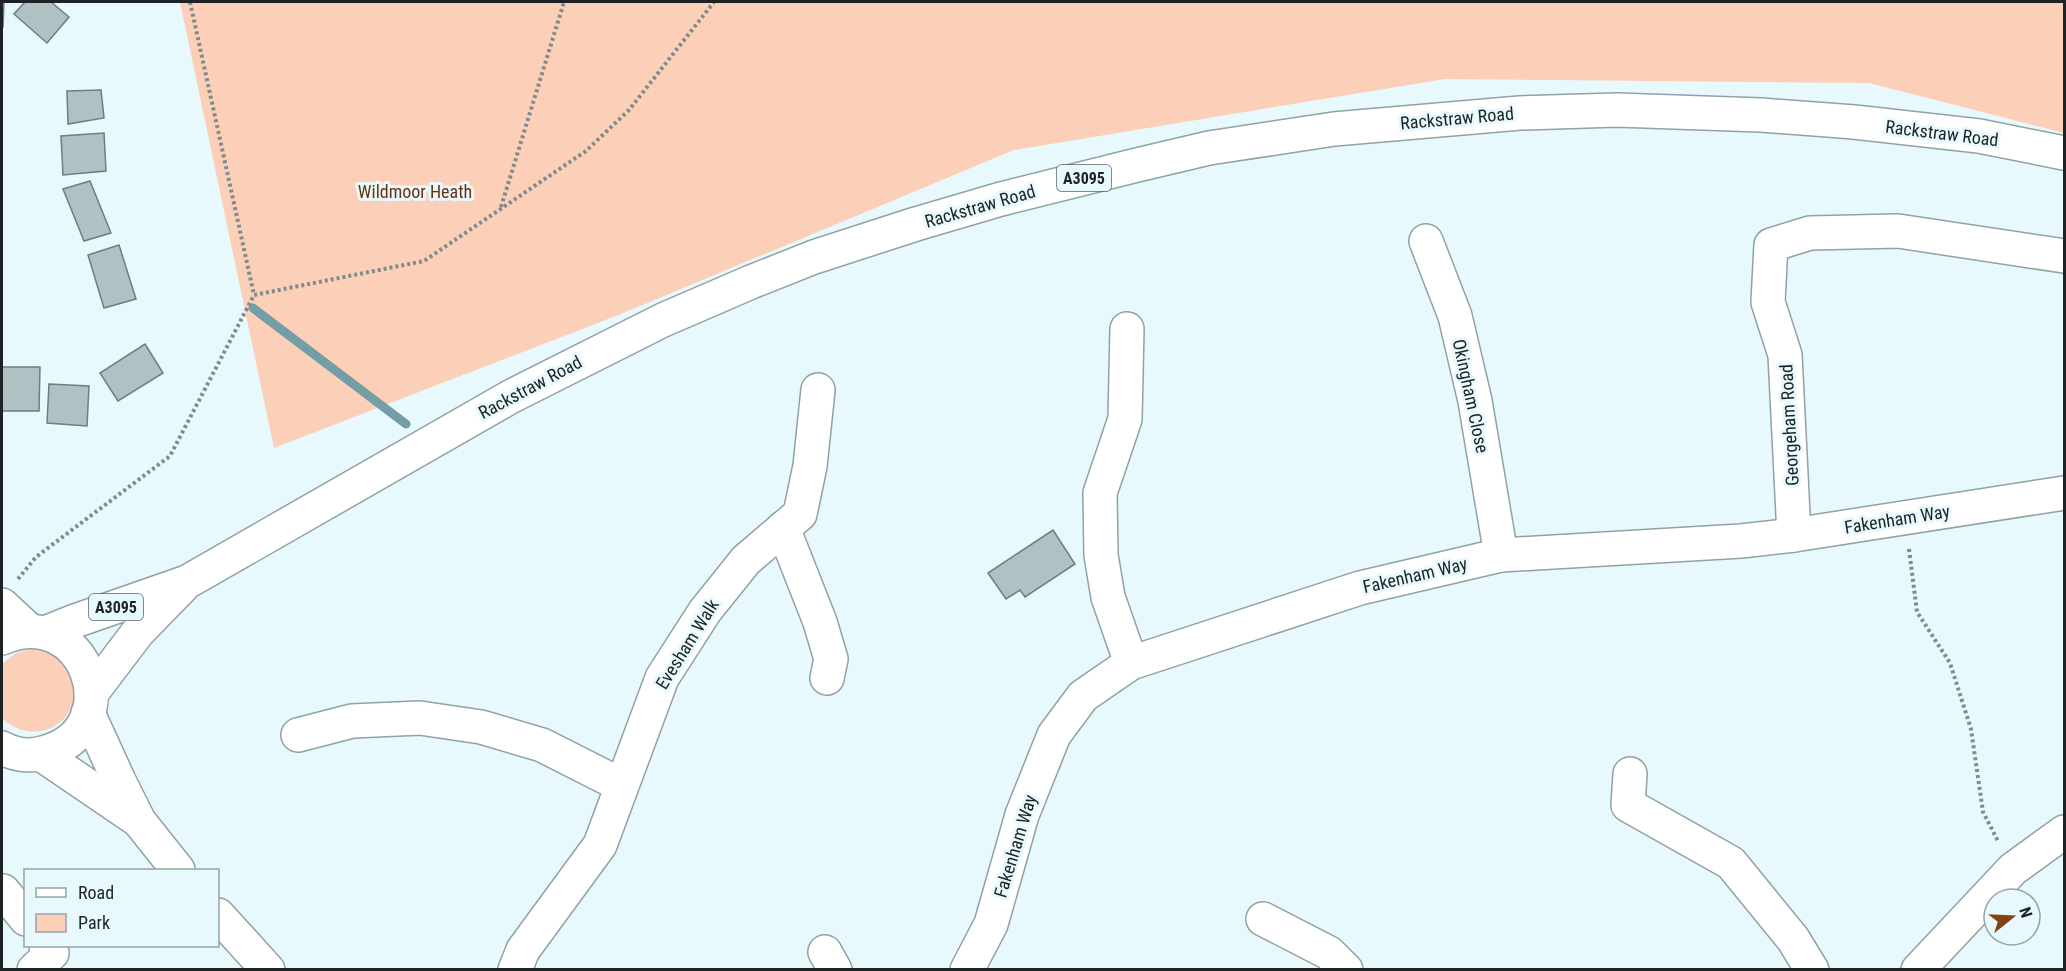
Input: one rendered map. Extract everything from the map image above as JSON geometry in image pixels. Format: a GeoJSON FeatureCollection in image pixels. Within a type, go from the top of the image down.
{"type":"FeatureCollection","features":[{"type":"Feature","properties":{"kind":"street","name":"Rackstraw Road"},"geometry":{"type":"LineString","coordinates":[[25,634],[75,621],[187,582],[510,397],[663,320],[751,282],[826,254],[1002,199],[1209,148],[1334,129],[1437,119],[1520,113],[1617,110],[1761,115],[1854,122],[1979,136],[2064,153]]}},
{"type":"Feature","properties":{"kind":"street","name":"Georgeham Road"},"geometry":{"type":"LineString","coordinates":[[1794,535],[1785,355],[1768,302],[1771,246],[1810,233],[1898,231],[2064,256]]}},
{"type":"Feature","properties":{"kind":"street","name":"Okingham Close"},"geometry":{"type":"LineString","coordinates":[[1426,241],[1455,316],[1475,401],[1501,555]]}},
{"type":"Feature","properties":{"kind":"street"},"geometry":{"type":"LineString","coordinates":[[1126,329],[1125,419],[1100,493],[1101,555],[1108,597],[1131,663]]}},
{"type":"Feature","properties":{"kind":"street","name":"Evesham Walk"},"geometry":{"type":"LineString","coordinates":[[515,969],[523,950],[600,845],[662,678],[705,610],[746,560],[800,514],[810,466],[818,390]]}},
{"type":"Feature","properties":{"kind":"street","name":"Fakenham Way"},"geometry":{"type":"LineString","coordinates":[[967,969],[991,924],[1022,815],[1054,735],[1083,696],[1131,663],[1360,588],[1501,555],[1742,541],[2064,493]]}},
{"type":"Feature","properties":{"kind":"street"},"geometry":{"type":"LineString","coordinates":[[783,528],[823,631],[831,659],[827,678]]}},
{"type":"Feature","properties":{"kind":"street","name":"Rackstraw Road"},"geometry":{"type":"LineString","coordinates":[[15,754],[62,746],[70,740],[84,723],[90,703],[138,632],[187,582]]}},
{"type":"Feature","properties":{"kind":"street"},"geometry":{"type":"LineString","coordinates":[[8,593],[25,634],[66,643],[75,651],[87,671],[90,703],[118,781],[139,820],[177,869]]}},
{"type":"Feature","properties":{"kind":"street"},"geometry":{"type":"LineString","coordinates":[[298,735],[352,721],[420,718],[481,727],[542,745],[621,785]]}},
{"type":"Feature","properties":{"kind":"street"},"geometry":{"type":"LineString","coordinates":[[15,754],[139,820]]}},
{"type":"Feature","properties":{"kind":"street"},"geometry":{"type":"LineString","coordinates":[[1630,774],[1628,805],[1731,863],[1793,939],[1812,969]]}},
{"type":"Feature","properties":{"kind":"street"},"geometry":{"type":"LineString","coordinates":[[1918,969],[2013,869],[2064,832]]}},
{"type":"Feature","properties":{"kind":"street"},"geometry":{"type":"LineString","coordinates":[[3,891],[24,917]]}},
{"type":"Feature","properties":{"kind":"street"},"geometry":{"type":"LineString","coordinates":[[219,916],[268,969]]}},
{"type":"Feature","properties":{"kind":"street"},"geometry":{"type":"LineString","coordinates":[[1263,919],[1329,953],[1346,969]]}},
{"type":"Feature","properties":{"kind":"street"},"geometry":{"type":"LineString","coordinates":[[34,969],[52,953],[48,947]]}},
{"type":"Feature","properties":{"kind":"path"},"geometry":{"type":"LineString","coordinates":[[8,593],[36,556],[170,456],[254,295],[190,2]]}},
{"type":"Feature","properties":{"kind":"path"},"geometry":{"type":"LineString","coordinates":[[501,208],[564,2]]}},
{"type":"Feature","properties":{"kind":"path"},"geometry":{"type":"LineString","coordinates":[[254,295],[424,261],[586,151],[629,110],[714,2]]}},
{"type":"Feature","properties":{"kind":"path"},"geometry":{"type":"LineString","coordinates":[[1906,517],[1917,612],[1950,663],[1971,729],[1983,812],[2013,869]]}},
{"type":"Feature","properties":{"kind":"green space","name":"Wildmoor Heath"},"geometry":{"type":"Polygon","coordinates":[[[180,2],[2064,2],[2064,133],[1869,83],[1445,79],[1014,150],[621,314],[274,448],[180,2]]]}},
{"type":"Feature","properties":{"kind":"green space"},"geometry":{"type":"Polygon","coordinates":[[[31,649],[51,654],[63,663],[73,684],[74,699],[69,713],[59,723],[47,730],[32,732],[17,728],[2,718],[2,664],[16,653],[31,649]]]}},
{"type":"Feature","properties":{"kind":"building"},"geometry":{"type":"Polygon","coordinates":[[[2,2],[4,2],[3,27],[2,27],[2,2]]]}},
{"type":"Feature","properties":{"kind":"building"},"geometry":{"type":"Polygon","coordinates":[[[25,2],[51,2],[69,17],[47,43],[14,14],[25,2]]]}},
{"type":"Feature","properties":{"kind":"building"},"geometry":{"type":"Polygon","coordinates":[[[101,90],[104,118],[68,124],[67,91],[101,90]]]}},
{"type":"Feature","properties":{"kind":"building"},"geometry":{"type":"Polygon","coordinates":[[[104,133],[106,171],[63,175],[61,136],[104,133]]]}},
{"type":"Feature","properties":{"kind":"building"},"geometry":{"type":"Polygon","coordinates":[[[90,181],[111,233],[84,241],[63,189],[90,181]]]}},
{"type":"Feature","properties":{"kind":"building"},"geometry":{"type":"Polygon","coordinates":[[[119,245],[136,299],[104,308],[88,255],[119,245]]]}},
{"type":"Feature","properties":{"kind":"building"},"geometry":{"type":"Polygon","coordinates":[[[145,344],[163,373],[118,401],[100,373],[145,344]]]}},
{"type":"Feature","properties":{"kind":"building"},"geometry":{"type":"Polygon","coordinates":[[[2,367],[40,367],[39,411],[2,411],[2,367]]]}},
{"type":"Feature","properties":{"kind":"building"},"geometry":{"type":"Polygon","coordinates":[[[49,384],[89,386],[87,426],[47,423],[49,384]]]}},
{"type":"Feature","properties":{"kind":"building"},"geometry":{"type":"Polygon","coordinates":[[[1053,530],[1075,564],[1025,597],[1020,590],[1006,599],[988,573],[1053,530]]]}},
{"type":"Feature","properties":{"kind":"waterway"},"geometry":{"type":"LineString","coordinates":[[253,308],[406,424]]}}]}
